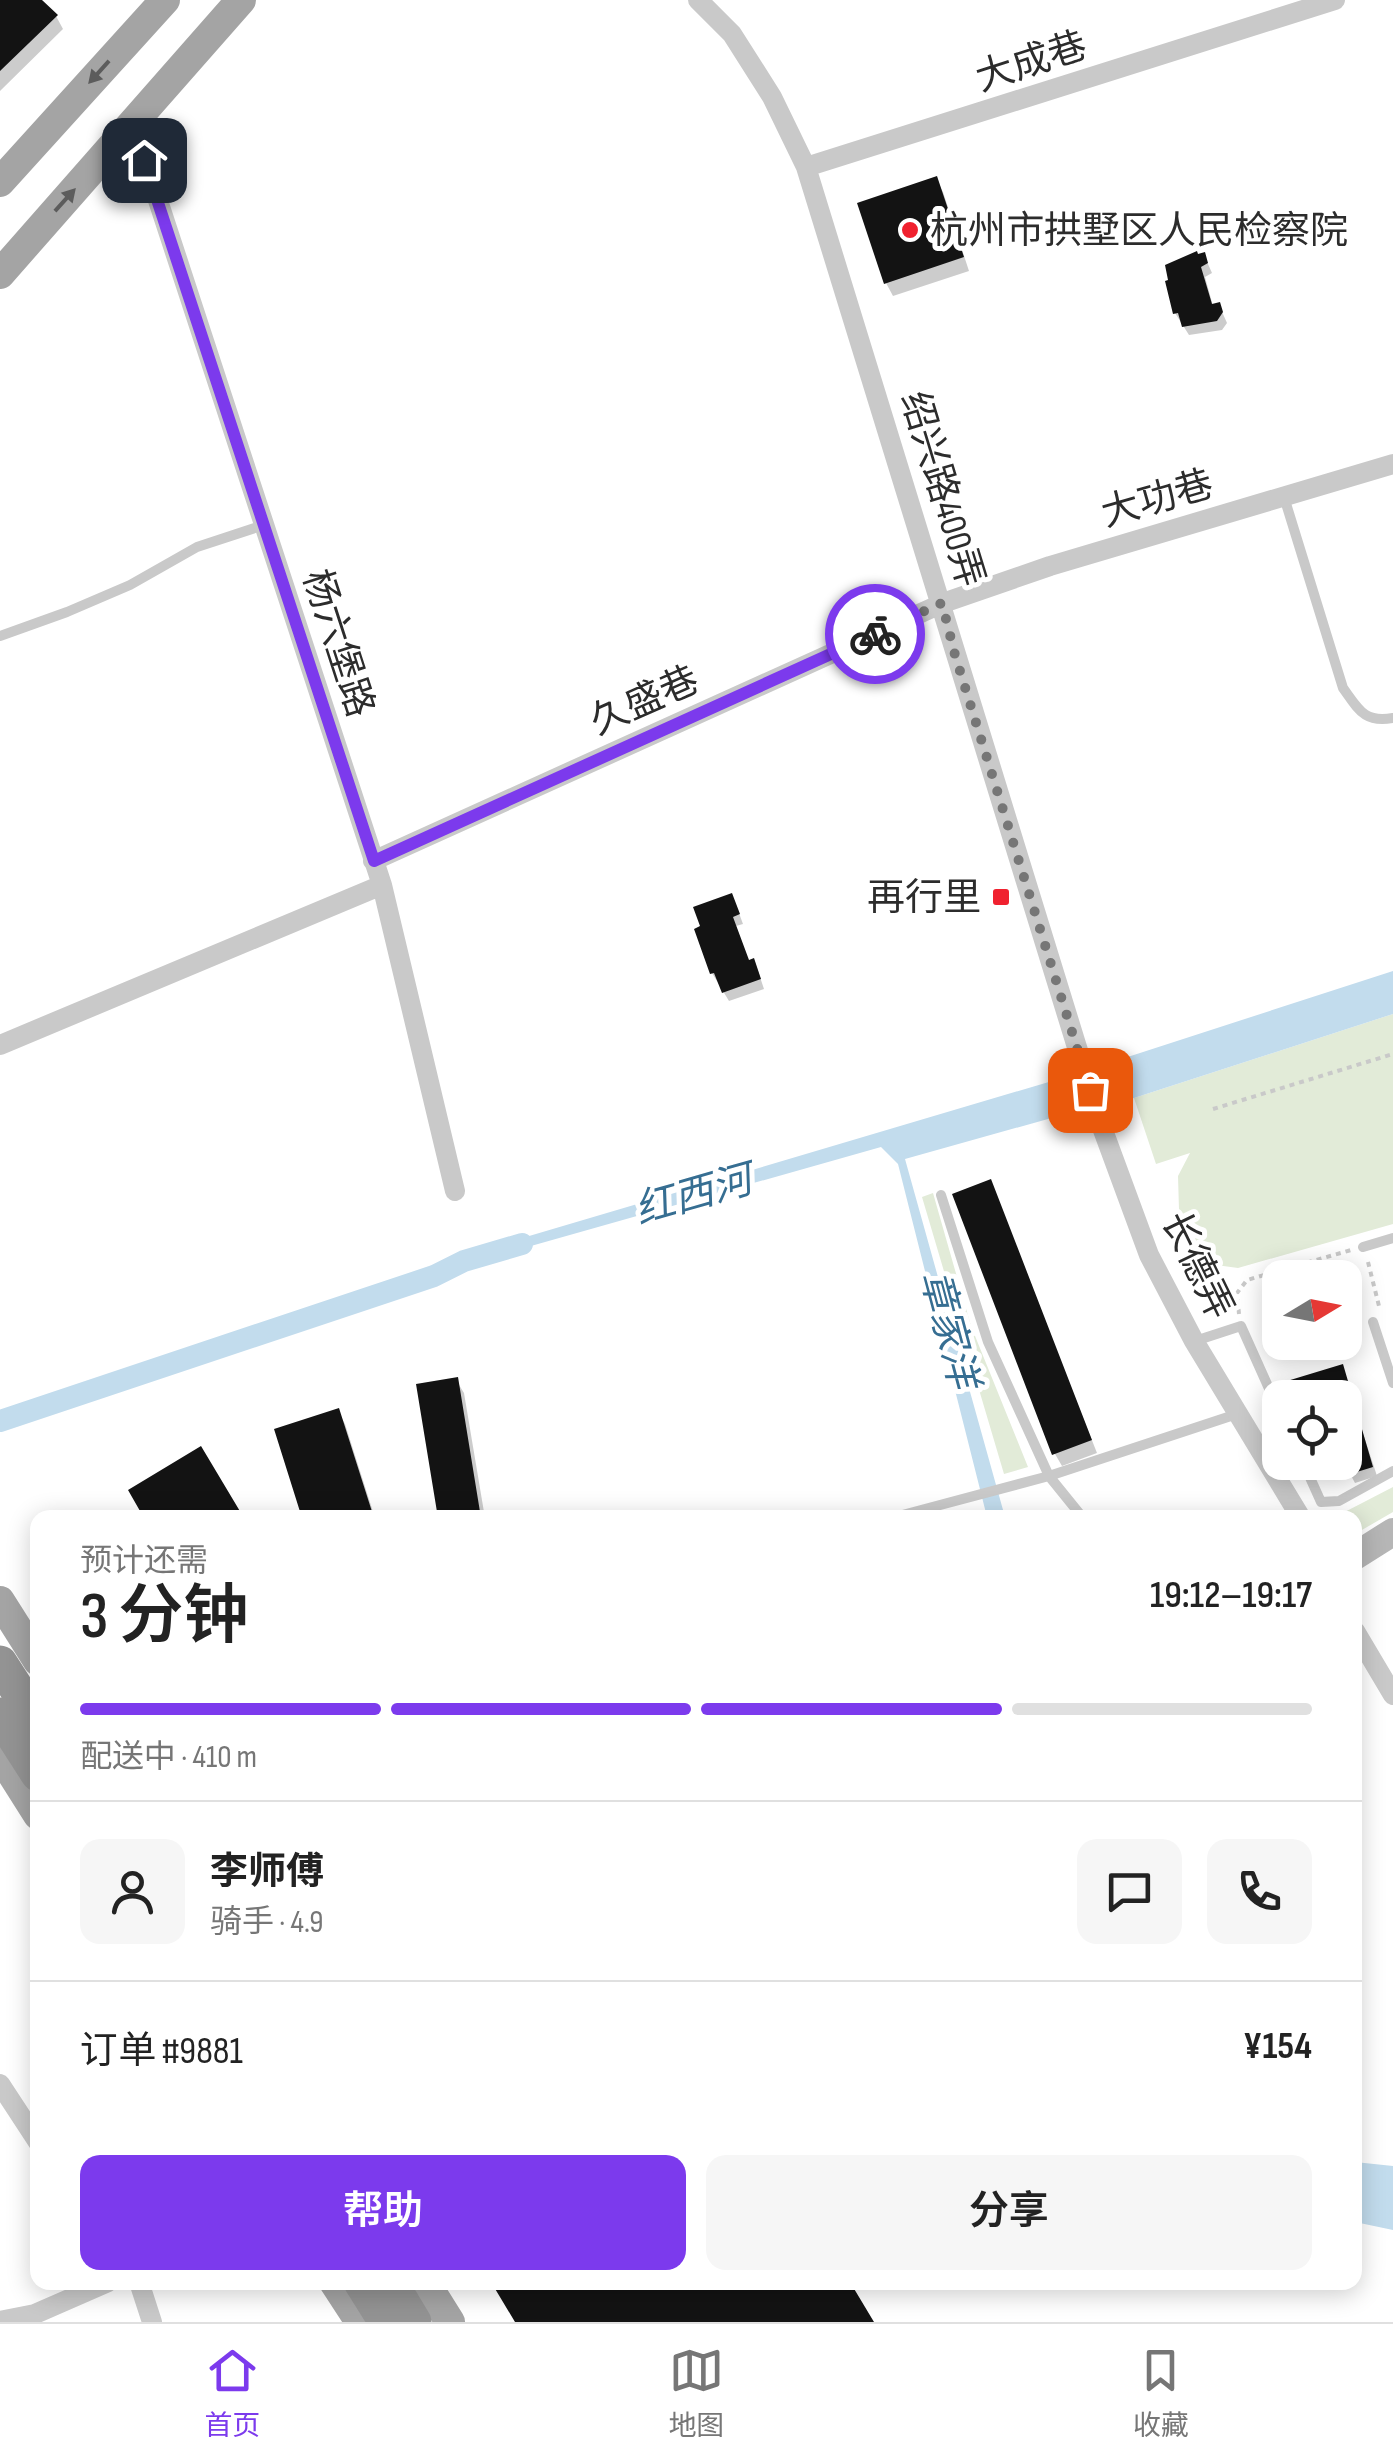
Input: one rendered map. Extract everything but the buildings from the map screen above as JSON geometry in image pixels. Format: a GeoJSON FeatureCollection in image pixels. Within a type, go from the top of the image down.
{"type":"FeatureCollection","features":[{"type":"Feature","properties":{"kind":"highway"},"geometry":{"type":"LineString","coordinates":[[0,1662],[30,1709]]}},
{"type":"Feature","properties":{"kind":"highway"},"geometry":{"type":"LineString","coordinates":[[0,1715],[30,1762]]}},
{"type":"Feature","properties":{"kind":"highway"},"geometry":{"type":"LineString","coordinates":[[366,2290],[386,2322]]}},
{"type":"Feature","properties":{"kind":"highway"},"geometry":{"type":"LineString","coordinates":[[395,2290],[414,2322]]}},
{"type":"Feature","properties":{"kind":"main road"},"geometry":{"type":"LineString","coordinates":[[0,182],[165,0]]}},
{"type":"Feature","properties":{"kind":"main road"},"geometry":{"type":"LineString","coordinates":[[0,274],[241,0]]}},
{"type":"Feature","properties":{"kind":"main road"},"geometry":{"type":"LineString","coordinates":[[0,1601],[30,1648]]}},
{"type":"Feature","properties":{"kind":"main road"},"geometry":{"type":"LineString","coordinates":[[0,1756],[30,1803]]}},
{"type":"Feature","properties":{"kind":"main road"},"geometry":{"type":"LineString","coordinates":[[339,2290],[360,2322]]}},
{"type":"Feature","properties":{"kind":"main road"},"geometry":{"type":"LineString","coordinates":[[430,2290],[450,2322]]}},
{"type":"Feature","properties":{"kind":"street","name":"绍兴路400弄"},"geometry":{"type":"LineString","coordinates":[[698,0],[732,34],[772,97],[806,168],[1071,1024]]}},
{"type":"Feature","properties":{"kind":"street","name":"大成巷"},"geometry":{"type":"LineString","coordinates":[[806,168],[1335,0]]}},
{"type":"Feature","properties":{"kind":"street","name":"杨六堡路"},"geometry":{"type":"LineString","coordinates":[[132,124],[382,886],[455,1191]]}},
{"type":"Feature","properties":{"kind":"street","name":"大功巷"},"geometry":{"type":"LineString","coordinates":[[942,603],[1050,566],[1393,464]]}},
{"type":"Feature","properties":{"kind":"street","name":"久盛巷"},"geometry":{"type":"LineString","coordinates":[[374,861],[942,603]]}},
{"type":"Feature","properties":{"kind":"street"},"geometry":{"type":"LineString","coordinates":[[0,1045],[382,886]]}},
{"type":"Feature","properties":{"kind":"street","name":"长德弄"},"geometry":{"type":"LineString","coordinates":[[1071,1024],[1100,1122],[1149,1254],[1194,1341],[1296,1510]]}},
{"type":"Feature","properties":{"kind":"street"},"geometry":{"type":"LineString","coordinates":[[1362,1552],[1393,1532]]}},
{"type":"Feature","properties":{"kind":"street"},"geometry":{"type":"LineString","coordinates":[[1362,1643],[1393,1695]]}},
{"type":"Feature","properties":{"kind":"street"},"geometry":{"type":"LineString","coordinates":[[0,2084],[30,2130]]}},
{"type":"Feature","properties":{"kind":"street"},"geometry":{"type":"LineString","coordinates":[[0,2322],[35,2314],[90,2290]]}},
{"type":"Feature","properties":{"kind":"street"},"geometry":{"type":"LineString","coordinates":[[142,2290],[152,2322]]}},
{"type":"Feature","properties":{"kind":"lane"},"geometry":{"type":"LineString","coordinates":[[1284,497],[1343,688],[1360,712],[1376,721],[1393,718]]}},
{"type":"Feature","properties":{"kind":"lane"},"geometry":{"type":"LineString","coordinates":[[0,636],[130,585],[198,547],[264,524]]}},
{"type":"Feature","properties":{"kind":"lane"},"geometry":{"type":"LineString","coordinates":[[942,1195],[988,1342],[1049,1476],[1077,1510]]}},
{"type":"Feature","properties":{"kind":"lane"},"geometry":{"type":"LineString","coordinates":[[1364,1246],[1393,1238]]}},
{"type":"Feature","properties":{"kind":"lane"},"geometry":{"type":"LineString","coordinates":[[1373,1322],[1393,1383]]}},
{"type":"Feature","properties":{"kind":"lane"},"geometry":{"type":"LineString","coordinates":[[1194,1341],[1241,1326],[1265,1380]]}},
{"type":"Feature","properties":{"kind":"lane"},"geometry":{"type":"LineString","coordinates":[[918,1510],[1049,1476],[1238,1414]]}},
{"type":"Feature","properties":{"kind":"lane"},"geometry":{"type":"LineString","coordinates":[[1310,1480],[1320,1502],[1338,1501],[1393,1471]]}},
{"type":"Feature","properties":{"kind":"path"},"geometry":{"type":"LineString","coordinates":[[1213,1109],[1393,1054]]}},
{"type":"Feature","properties":{"kind":"path"},"geometry":{"type":"LineString","coordinates":[[1262,1352],[1257,1352],[1241,1326],[1237,1293],[1247,1280],[1364,1246],[1380,1311],[1369,1330],[1362,1332]]}},
{"type":"Feature","properties":{"kind":"green space"},"geometry":{"type":"Polygon","coordinates":[[[1393,1014],[1393,1224],[1238,1268],[1216,1265],[1196,1248],[1179,1210],[1178,1176],[1190,1153],[1156,1164],[1134,1098],[1393,1014]]]}},
{"type":"Feature","properties":{"kind":"green space"},"geometry":{"type":"Polygon","coordinates":[[[933,1193],[971,1326],[1028,1467],[1004,1474],[922,1197],[933,1193]]]}},
{"type":"Feature","properties":{"kind":"green space"},"geometry":{"type":"Polygon","coordinates":[[[1393,1487],[1393,1512],[1362,1530],[1362,1510],[1349,1510],[1393,1487]]]}},
{"type":"Feature","properties":{"kind":"water","name":"章家洋"},"geometry":{"type":"Polygon","coordinates":[[[1393,971],[1393,1014],[1134,1098],[905,1159],[1003,1510],[985,1510],[898,1164],[881,1147],[499,1255],[489,1248],[1069,1076],[1393,971]]]}},
{"type":"Feature","properties":{"kind":"water"},"geometry":{"type":"Polygon","coordinates":[[[1362,2163],[1393,2166],[1393,2230],[1362,2223],[1362,2163]]]}},
{"type":"Feature","properties":{"kind":"waterway","name":"红西河"},"geometry":{"type":"LineString","coordinates":[[0,1421],[522,1244]]}},
{"type":"Feature","properties":{"kind":"way so far"},"geometry":{"type":"LineString","coordinates":[[875,634],[942,603],[1090,1090]]}},
{"type":"Feature","properties":{"kind":"place","name":"杭州市拱墅区人民检察院"},"geometry":{"type":"Point","coordinates":[910,230]}},
{"type":"Feature","properties":{"kind":"place","name":"再行里"},"geometry":{"type":"Point","coordinates":[1001,897]}},
{"type":"Feature","properties":{"kind":"route"},"geometry":{"type":"LineString","coordinates":[[144,160],[374,861],[875,634]]}}]}
